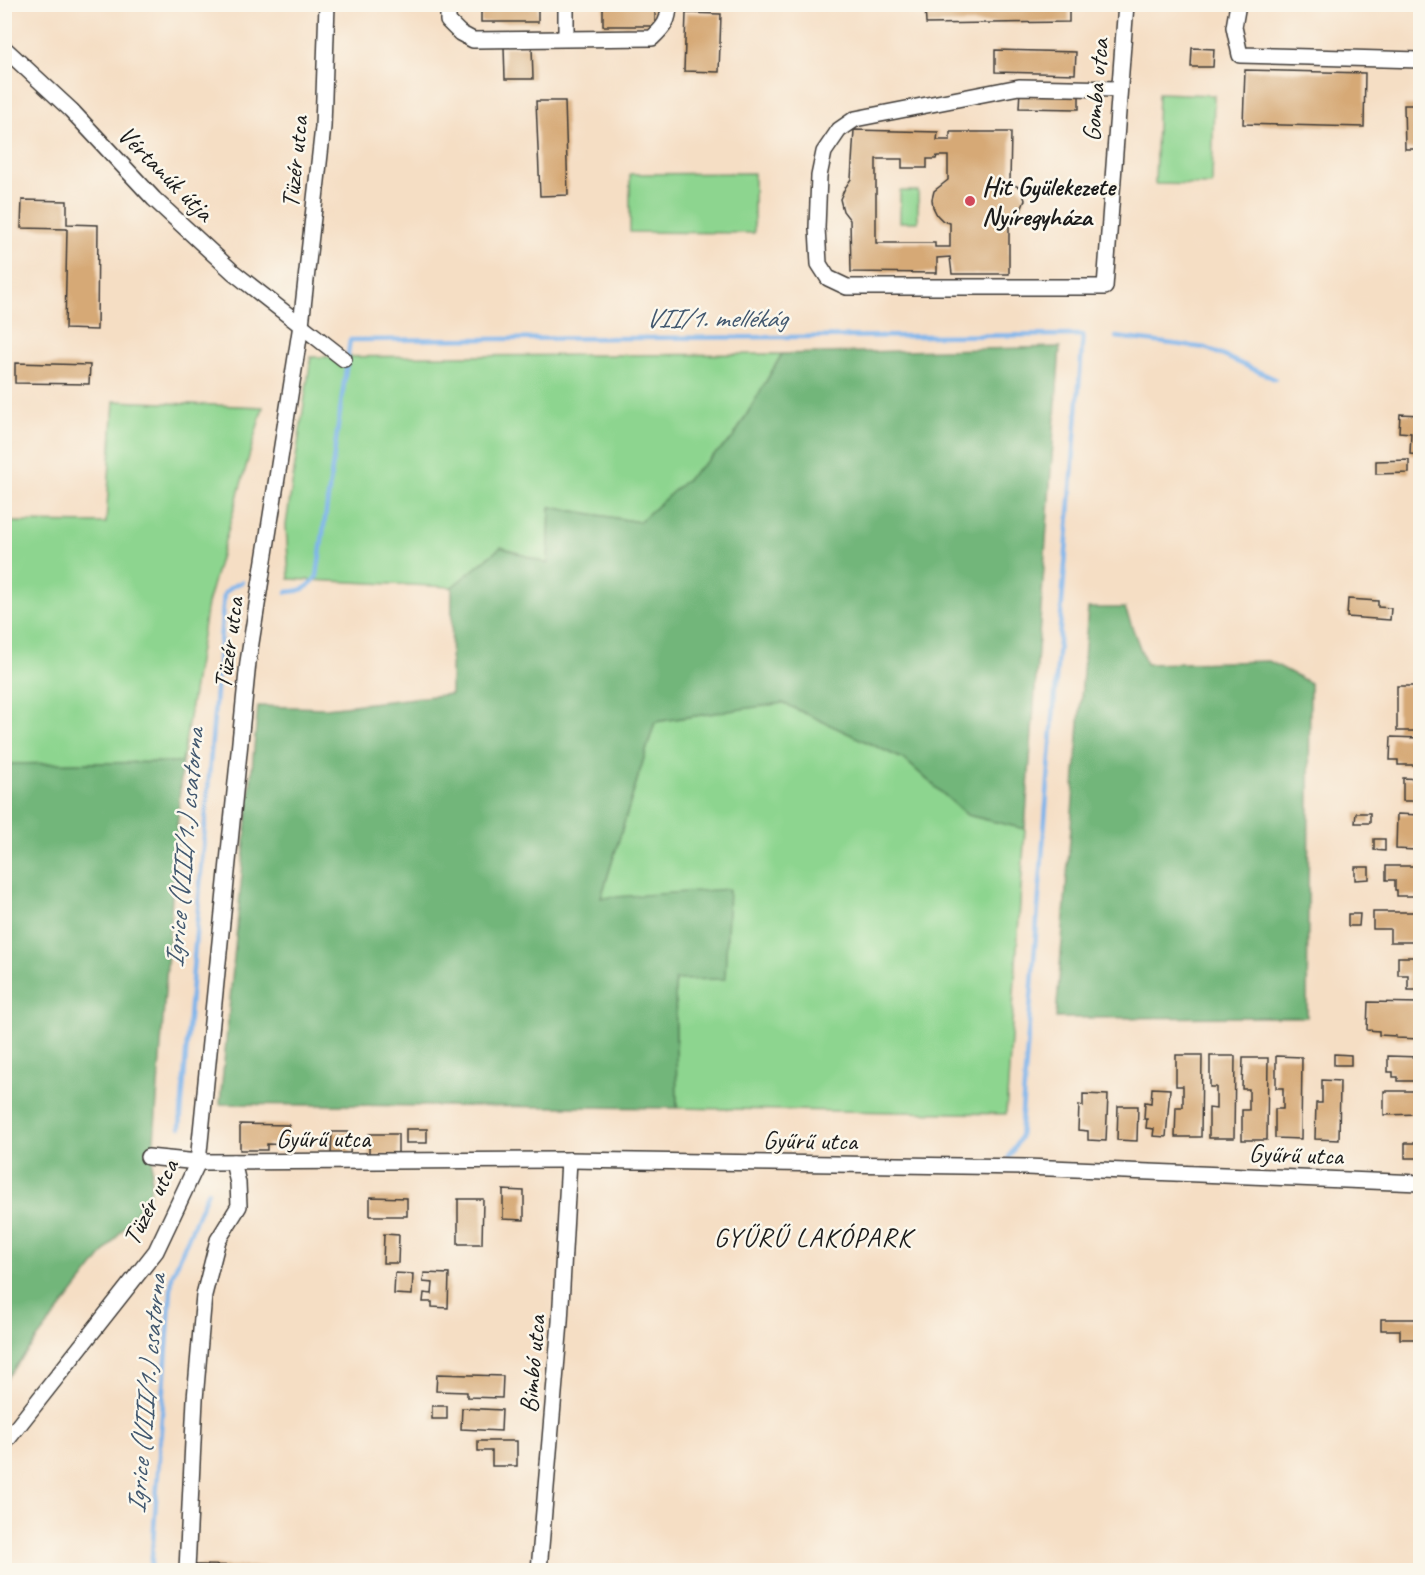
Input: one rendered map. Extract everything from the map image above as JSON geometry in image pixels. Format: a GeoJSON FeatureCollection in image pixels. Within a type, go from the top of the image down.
{"type":"FeatureCollection","features":[{"type":"Feature","properties":{"kind":"street","name":"Tüzér utca"},"geometry":{"type":"LineString","coordinates":[[4,1444],[156,1251],[198,1162],[248,662],[301,325],[323,127],[327,4]]}},
{"type":"Feature","properties":{"kind":"street"},"geometry":{"type":"LineString","coordinates":[[448,4],[448,21],[460,33],[473,40],[652,38],[669,17],[669,4]]}},
{"type":"Feature","properties":{"kind":"street"},"geometry":{"type":"LineString","coordinates":[[566,4],[566,38]]}},
{"type":"Feature","properties":{"kind":"street","name":"Gomba utca"},"geometry":{"type":"LineString","coordinates":[[1119,89],[1019,87],[855,119],[839,130],[824,152],[819,176],[817,228],[819,264],[828,278],[847,286],[1105,287],[1126,4]]}},
{"type":"Feature","properties":{"kind":"street"},"geometry":{"type":"LineString","coordinates":[[1238,4],[1234,27],[1240,56],[1420,60]]}},
{"type":"Feature","properties":{"kind":"street","name":"Vértanúk útja"},"geometry":{"type":"LineString","coordinates":[[4,48],[71,110],[154,198],[233,272],[344,359]]}},
{"type":"Feature","properties":{"kind":"street","name":"Gyűrű utca"},"geometry":{"type":"LineString","coordinates":[[148,1157],[198,1162],[569,1160],[1026,1167],[1420,1183]]}},
{"type":"Feature","properties":{"kind":"street","name":"Bimbó utca"},"geometry":{"type":"LineString","coordinates":[[538,1570],[560,1322],[569,1160]]}},
{"type":"Feature","properties":{"kind":"street"},"geometry":{"type":"LineString","coordinates":[[187,1570],[195,1399],[204,1294],[218,1240],[239,1206],[238,1183],[233,1162]]}},
{"type":"Feature","properties":{"kind":"green space"},"geometry":{"type":"Polygon","coordinates":[[[1158,93],[1214,95],[1212,185],[1155,184],[1158,93]]]}},
{"type":"Feature","properties":{"kind":"green space"},"geometry":{"type":"Polygon","coordinates":[[[754,173],[754,233],[630,232],[630,174],[754,173]]]}},
{"type":"Feature","properties":{"kind":"green space"},"geometry":{"type":"Polygon","coordinates":[[[900,191],[918,191],[918,222],[900,222],[900,191]]]}},
{"type":"Feature","properties":{"kind":"green space"},"geometry":{"type":"Polygon","coordinates":[[[1060,347],[1025,829],[967,815],[905,760],[783,703],[655,722],[601,898],[729,889],[725,979],[675,980],[677,1108],[220,1104],[258,706],[326,708],[451,694],[452,587],[501,547],[548,564],[550,507],[639,522],[733,438],[782,354],[1060,347]]]}},
{"type":"Feature","properties":{"kind":"green space"},"geometry":{"type":"Polygon","coordinates":[[[782,354],[733,438],[639,522],[550,507],[548,564],[501,547],[452,587],[289,579],[286,525],[311,357],[782,354]]]}},
{"type":"Feature","properties":{"kind":"green space"},"geometry":{"type":"Polygon","coordinates":[[[114,401],[263,407],[207,604],[182,762],[5,764],[5,522],[106,523],[114,401]]]}},
{"type":"Feature","properties":{"kind":"green space"},"geometry":{"type":"Polygon","coordinates":[[[1088,608],[1125,608],[1146,664],[1269,661],[1310,683],[1307,1017],[1056,1018],[1088,608]]]}},
{"type":"Feature","properties":{"kind":"green space"},"geometry":{"type":"Polygon","coordinates":[[[783,702],[905,760],[967,815],[1025,829],[1006,1114],[677,1108],[675,980],[601,898],[655,722],[783,702]]]}},
{"type":"Feature","properties":{"kind":"green space"},"geometry":{"type":"Polygon","coordinates":[[[182,762],[150,1194],[5,1380],[5,764],[182,762]]]}},
{"type":"Feature","properties":{"kind":"building"},"geometry":{"type":"Polygon","coordinates":[[[481,4],[538,4],[538,22],[481,22],[481,4]]]}},
{"type":"Feature","properties":{"kind":"building"},"geometry":{"type":"Polygon","coordinates":[[[603,4],[655,4],[655,26],[603,26],[603,4]]]}},
{"type":"Feature","properties":{"kind":"building"},"geometry":{"type":"Polygon","coordinates":[[[925,4],[1069,4],[1069,22],[926,24],[925,4]]]}},
{"type":"Feature","properties":{"kind":"building"},"geometry":{"type":"Polygon","coordinates":[[[686,13],[721,14],[719,72],[684,71],[686,13]]]}},
{"type":"Feature","properties":{"kind":"building"},"geometry":{"type":"Polygon","coordinates":[[[504,47],[532,47],[533,79],[505,79],[504,47]]]}},
{"type":"Feature","properties":{"kind":"building"},"geometry":{"type":"Polygon","coordinates":[[[1192,48],[1214,49],[1213,67],[1191,67],[1192,48]]]}},
{"type":"Feature","properties":{"kind":"building"},"geometry":{"type":"Polygon","coordinates":[[[995,50],[1076,52],[1075,74],[995,72],[995,50]]]}},
{"type":"Feature","properties":{"kind":"building"},"geometry":{"type":"Polygon","coordinates":[[[1245,70],[1365,73],[1364,127],[1243,124],[1245,70]]]}},
{"type":"Feature","properties":{"kind":"building"},"geometry":{"type":"Polygon","coordinates":[[[1020,90],[1079,91],[1079,109],[1019,108],[1020,90]]]}},
{"type":"Feature","properties":{"kind":"building"},"geometry":{"type":"Polygon","coordinates":[[[536,101],[565,101],[568,195],[540,196],[536,101]]]}},
{"type":"Feature","properties":{"kind":"building"},"geometry":{"type":"Polygon","coordinates":[[[1404,105],[1420,105],[1420,149],[1405,149],[1404,105]]]}},
{"type":"Feature","properties":{"kind":"building"},"geometry":{"type":"Polygon","coordinates":[[[854,130],[938,132],[937,140],[950,140],[950,132],[1011,132],[1010,183],[1021,188],[1025,200],[1020,213],[1009,216],[1009,274],[952,274],[950,257],[937,258],[937,273],[851,272],[850,220],[843,211],[840,199],[851,179],[854,130]],[[948,156],[927,159],[927,168],[902,168],[902,159],[876,159],[876,243],[935,243],[935,247],[950,247],[950,223],[943,221],[937,215],[932,199],[934,191],[948,180],[948,156]]]}},
{"type":"Feature","properties":{"kind":"building"},"geometry":{"type":"Polygon","coordinates":[[[22,200],[67,201],[67,224],[98,225],[97,330],[65,329],[67,229],[21,228],[22,200]]]}},
{"type":"Feature","properties":{"kind":"building"},"geometry":{"type":"Polygon","coordinates":[[[15,363],[90,365],[89,384],[15,383],[15,363]]]}},
{"type":"Feature","properties":{"kind":"building"},"geometry":{"type":"Polygon","coordinates":[[[1400,414],[1420,415],[1420,455],[1410,454],[1411,433],[1399,432],[1400,414]]]}},
{"type":"Feature","properties":{"kind":"building"},"geometry":{"type":"Polygon","coordinates":[[[1409,460],[1409,473],[1376,474],[1376,461],[1409,460]]]}},
{"type":"Feature","properties":{"kind":"building"},"geometry":{"type":"Polygon","coordinates":[[[1348,599],[1378,601],[1378,607],[1391,608],[1390,620],[1347,617],[1348,599]]]}},
{"type":"Feature","properties":{"kind":"building"},"geometry":{"type":"Polygon","coordinates":[[[1397,686],[1420,686],[1420,731],[1397,731],[1397,686]]]}},
{"type":"Feature","properties":{"kind":"building"},"geometry":{"type":"Polygon","coordinates":[[[1391,737],[1420,738],[1420,765],[1398,765],[1398,760],[1390,760],[1391,737]]]}},
{"type":"Feature","properties":{"kind":"building"},"geometry":{"type":"Polygon","coordinates":[[[1403,778],[1420,779],[1420,801],[1403,801],[1403,778]]]}},
{"type":"Feature","properties":{"kind":"building"},"geometry":{"type":"Polygon","coordinates":[[[1356,813],[1370,813],[1370,823],[1355,823],[1356,813]]]}},
{"type":"Feature","properties":{"kind":"building"},"geometry":{"type":"Polygon","coordinates":[[[1397,814],[1420,815],[1420,847],[1415,847],[1415,850],[1396,849],[1397,814]]]}},
{"type":"Feature","properties":{"kind":"building"},"geometry":{"type":"Polygon","coordinates":[[[1374,839],[1385,839],[1385,851],[1374,850],[1374,839]]]}},
{"type":"Feature","properties":{"kind":"building"},"geometry":{"type":"Polygon","coordinates":[[[1386,866],[1420,866],[1420,896],[1397,896],[1395,880],[1386,880],[1386,866]]]}},
{"type":"Feature","properties":{"kind":"building"},"geometry":{"type":"Polygon","coordinates":[[[1355,867],[1369,867],[1369,879],[1355,880],[1355,867]]]}},
{"type":"Feature","properties":{"kind":"building"},"geometry":{"type":"Polygon","coordinates":[[[1373,912],[1420,912],[1418,942],[1390,942],[1390,929],[1373,929],[1373,912]]]}},
{"type":"Feature","properties":{"kind":"building"},"geometry":{"type":"Polygon","coordinates":[[[1348,914],[1360,914],[1359,926],[1348,926],[1348,914]]]}},
{"type":"Feature","properties":{"kind":"building"},"geometry":{"type":"Polygon","coordinates":[[[1398,957],[1420,957],[1420,990],[1408,990],[1408,975],[1398,975],[1398,957]]]}},
{"type":"Feature","properties":{"kind":"building"},"geometry":{"type":"Polygon","coordinates":[[[1368,1002],[1420,1003],[1420,1039],[1396,1038],[1396,1036],[1379,1035],[1379,1031],[1367,1030],[1368,1002]]]}},
{"type":"Feature","properties":{"kind":"building"},"geometry":{"type":"Polygon","coordinates":[[[1334,1054],[1351,1055],[1351,1065],[1334,1065],[1334,1054]]]}},
{"type":"Feature","properties":{"kind":"building"},"geometry":{"type":"Polygon","coordinates":[[[1176,1055],[1202,1055],[1201,1137],[1175,1137],[1176,1107],[1183,1107],[1183,1086],[1176,1086],[1176,1055]]]}},
{"type":"Feature","properties":{"kind":"building"},"geometry":{"type":"Polygon","coordinates":[[[1210,1056],[1235,1056],[1234,1138],[1209,1138],[1209,1108],[1216,1109],[1216,1087],[1210,1087],[1210,1056]]]}},
{"type":"Feature","properties":{"kind":"building"},"geometry":{"type":"Polygon","coordinates":[[[1276,1056],[1302,1057],[1301,1139],[1275,1138],[1275,1109],[1283,1109],[1283,1088],[1276,1088],[1276,1056]]]}},
{"type":"Feature","properties":{"kind":"building"},"geometry":{"type":"Polygon","coordinates":[[[1388,1056],[1420,1057],[1420,1081],[1398,1081],[1398,1077],[1393,1077],[1393,1072],[1388,1072],[1388,1056]]]}},
{"type":"Feature","properties":{"kind":"building"},"geometry":{"type":"Polygon","coordinates":[[[1243,1058],[1268,1058],[1267,1140],[1242,1140],[1242,1110],[1249,1110],[1249,1089],[1242,1089],[1243,1058]]]}},
{"type":"Feature","properties":{"kind":"building"},"geometry":{"type":"Polygon","coordinates":[[[1322,1080],[1340,1081],[1339,1140],[1315,1139],[1316,1103],[1322,1103],[1322,1080]]]}},
{"type":"Feature","properties":{"kind":"building"},"geometry":{"type":"Polygon","coordinates":[[[1152,1088],[1170,1089],[1166,1137],[1153,1136],[1154,1129],[1146,1128],[1145,1102],[1151,1103],[1152,1088]]]}},
{"type":"Feature","properties":{"kind":"building"},"geometry":{"type":"Polygon","coordinates":[[[1384,1091],[1420,1091],[1420,1114],[1384,1115],[1384,1091]]]}},
{"type":"Feature","properties":{"kind":"building"},"geometry":{"type":"Polygon","coordinates":[[[1083,1094],[1108,1095],[1106,1141],[1088,1140],[1088,1131],[1078,1130],[1079,1105],[1083,1106],[1083,1094]]]}},
{"type":"Feature","properties":{"kind":"building"},"geometry":{"type":"Polygon","coordinates":[[[1118,1106],[1138,1106],[1137,1141],[1117,1140],[1118,1106]]]}},
{"type":"Feature","properties":{"kind":"building"},"geometry":{"type":"Polygon","coordinates":[[[240,1124],[289,1125],[288,1145],[267,1144],[267,1150],[240,1150],[240,1124]]]}},
{"type":"Feature","properties":{"kind":"building"},"geometry":{"type":"Polygon","coordinates":[[[406,1129],[427,1129],[427,1143],[406,1143],[406,1129]]]}},
{"type":"Feature","properties":{"kind":"building"},"geometry":{"type":"Polygon","coordinates":[[[332,1132],[351,1132],[350,1156],[331,1155],[332,1132]]]}},
{"type":"Feature","properties":{"kind":"building"},"geometry":{"type":"Polygon","coordinates":[[[369,1134],[398,1134],[398,1156],[369,1156],[369,1134]]]}},
{"type":"Feature","properties":{"kind":"building"},"geometry":{"type":"Polygon","coordinates":[[[1405,1143],[1420,1143],[1420,1158],[1405,1158],[1405,1143]]]}},
{"type":"Feature","properties":{"kind":"building"},"geometry":{"type":"Polygon","coordinates":[[[503,1190],[524,1191],[524,1220],[503,1219],[503,1190]]]}},
{"type":"Feature","properties":{"kind":"building"},"geometry":{"type":"Polygon","coordinates":[[[370,1197],[407,1198],[407,1216],[370,1216],[370,1197]]]}},
{"type":"Feature","properties":{"kind":"building"},"geometry":{"type":"Polygon","coordinates":[[[458,1199],[483,1199],[482,1244],[458,1244],[458,1199]]]}},
{"type":"Feature","properties":{"kind":"building"},"geometry":{"type":"Polygon","coordinates":[[[384,1234],[399,1235],[398,1263],[383,1263],[384,1234]]]}},
{"type":"Feature","properties":{"kind":"building"},"geometry":{"type":"Polygon","coordinates":[[[395,1273],[413,1274],[412,1295],[394,1294],[395,1273]]]}},
{"type":"Feature","properties":{"kind":"building"},"geometry":{"type":"Polygon","coordinates":[[[424,1273],[449,1274],[448,1308],[432,1307],[432,1302],[423,1302],[424,1293],[432,1294],[433,1283],[423,1282],[424,1273]]]}},
{"type":"Feature","properties":{"kind":"building"},"geometry":{"type":"Polygon","coordinates":[[[1381,1319],[1420,1319],[1420,1339],[1400,1339],[1400,1330],[1381,1330],[1381,1319]]]}},
{"type":"Feature","properties":{"kind":"building"},"geometry":{"type":"Polygon","coordinates":[[[437,1374],[503,1376],[502,1398],[467,1397],[467,1392],[436,1391],[437,1374]]]}},
{"type":"Feature","properties":{"kind":"building"},"geometry":{"type":"Polygon","coordinates":[[[432,1406],[447,1406],[447,1419],[432,1419],[432,1406]]]}},
{"type":"Feature","properties":{"kind":"building"},"geometry":{"type":"Polygon","coordinates":[[[462,1408],[502,1410],[501,1431],[461,1429],[462,1408]]]}},
{"type":"Feature","properties":{"kind":"building"},"geometry":{"type":"Polygon","coordinates":[[[478,1441],[517,1441],[517,1466],[492,1466],[492,1451],[478,1451],[478,1441]]]}},
{"type":"Feature","properties":{"kind":"building"},"geometry":{"type":"Polygon","coordinates":[[[196,1565],[352,1568],[352,1570],[196,1570],[196,1565]]]}},
{"type":"Feature","properties":{"kind":"waterway","name":"VII/1. mellékág"},"geometry":{"type":"LineString","coordinates":[[287,592],[304,588],[311,584],[317,576],[350,340],[1083,335],[1020,1138],[1009,1157]]}},
{"type":"Feature","properties":{"kind":"waterway","name":"VII/1. mellékág"},"geometry":{"type":"LineString","coordinates":[[1116,337],[1206,348],[1275,379]]}},
{"type":"Feature","properties":{"kind":"waterway","name":"Igrice (VIII/1.) csatorna"},"geometry":{"type":"LineString","coordinates":[[180,1127],[224,594],[231,587],[242,582]]}},
{"type":"Feature","properties":{"kind":"waterway","name":"Igrice (VIII/1.) csatorna"},"geometry":{"type":"LineString","coordinates":[[151,1570],[172,1276],[208,1191]]}},
{"type":"Feature","properties":{"kind":"place","name":"Hit Gyülekezete Nyíregyháza"},"geometry":{"type":"Point","coordinates":[970,201]}},
{"type":"Feature","properties":{"kind":"district","name":"GYŰRŰ LAKÓPARK"},"geometry":{"type":"Point","coordinates":[813,1237]}}]}
